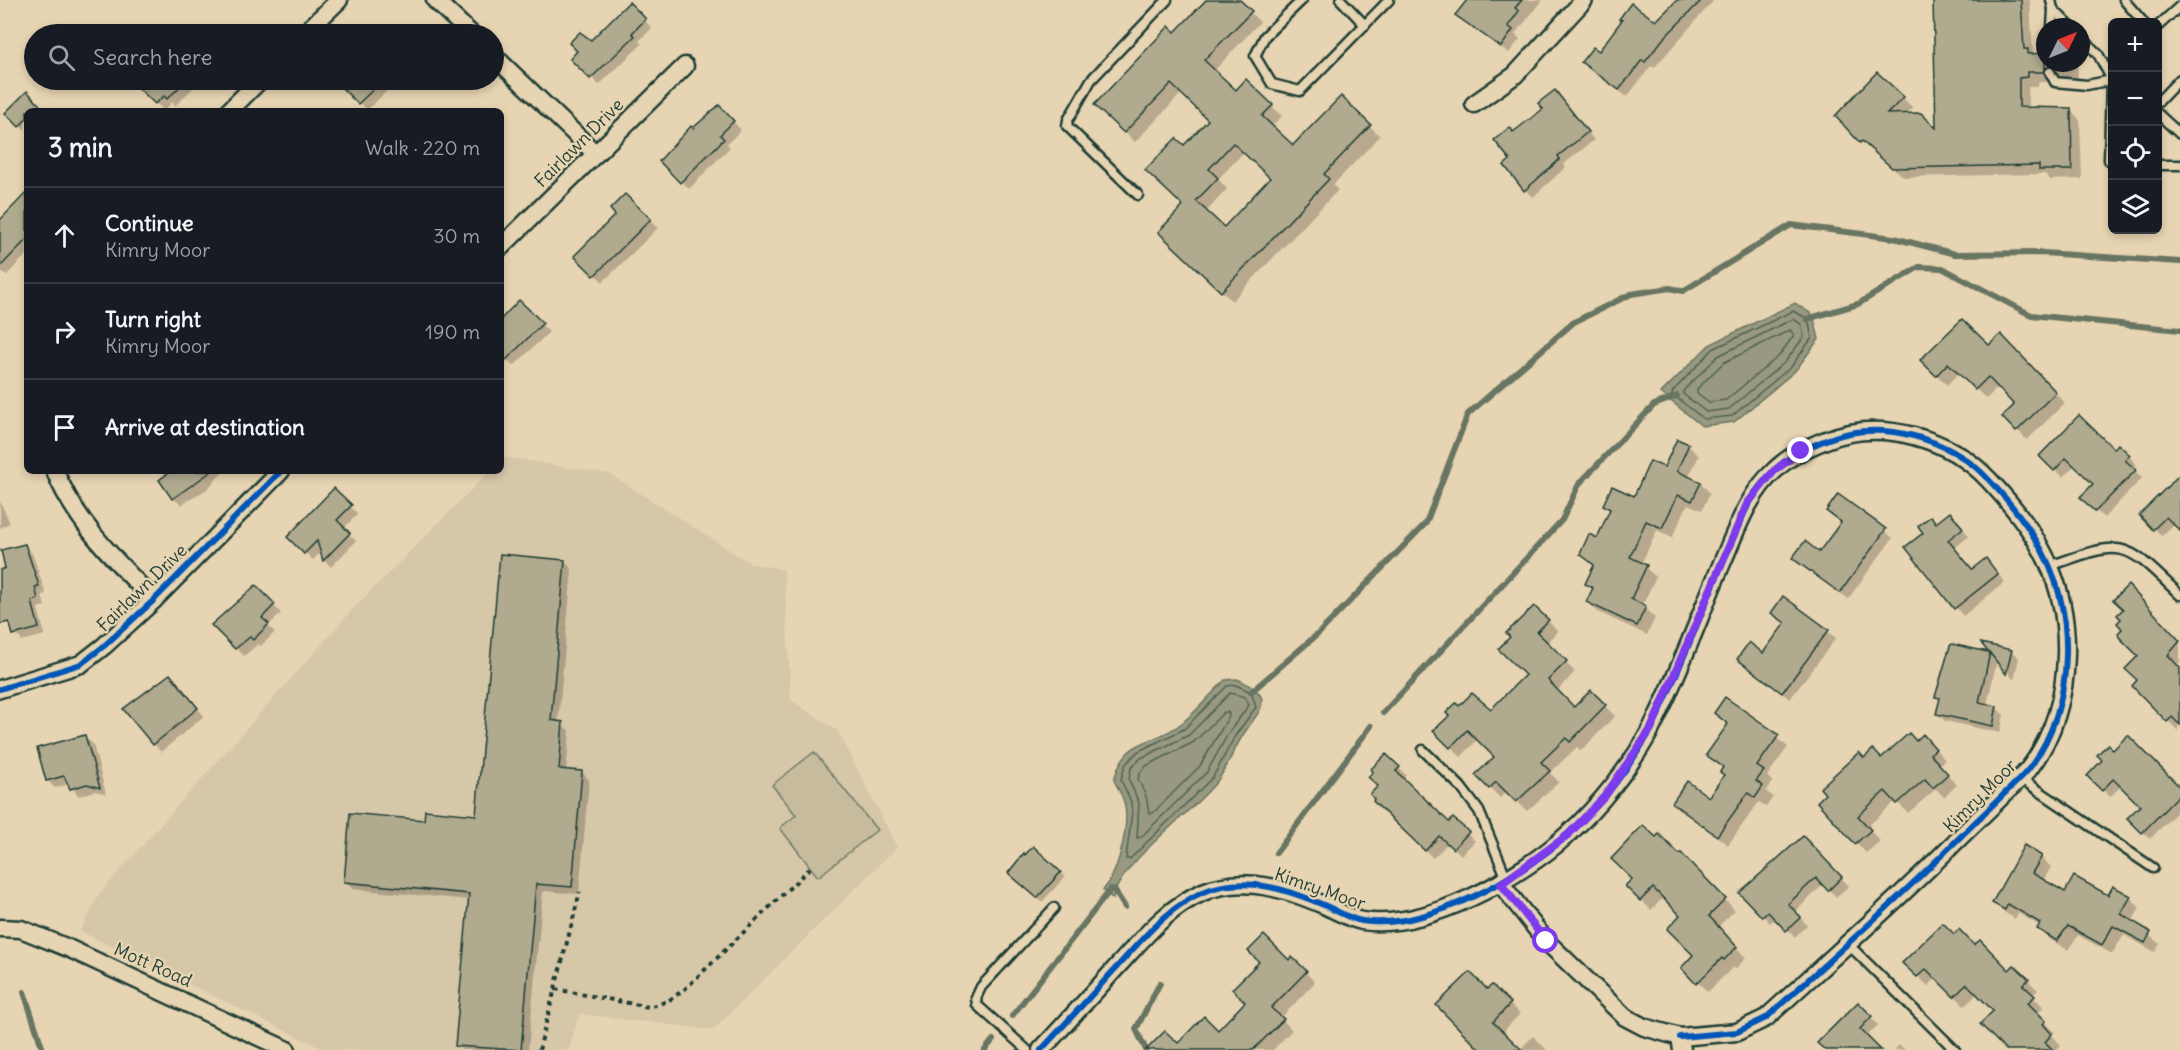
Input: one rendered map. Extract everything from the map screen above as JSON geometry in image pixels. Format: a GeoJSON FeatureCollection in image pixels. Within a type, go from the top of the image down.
{"type":"FeatureCollection","features":[{"type":"Feature","properties":{"kind":"street"},"geometry":{"type":"LineString","coordinates":[[314,24],[339,0]]}},
{"type":"Feature","properties":{"kind":"street"},"geometry":{"type":"LineString","coordinates":[[435,0],[460,24]]}},
{"type":"Feature","properties":{"kind":"street"},"geometry":{"type":"LineString","coordinates":[[1474,104],[1515,75],[1584,0]]}},
{"type":"Feature","properties":{"kind":"street"},"geometry":{"type":"LineString","coordinates":[[504,66],[596,154]]}},
{"type":"Feature","properties":{"kind":"street","name":"Fairlawn Drive"},"geometry":{"type":"LineString","coordinates":[[504,244],[685,66]]}},
{"type":"Feature","properties":{"kind":"street"},"geometry":{"type":"LineString","coordinates":[[232,108],[250,90]]}},
{"type":"Feature","properties":{"kind":"street","name":"Kimry Moor"},"geometry":{"type":"LineString","coordinates":[[1041,1050],[1153,928],[1182,902],[1207,890],[1224,886],[1265,884],[1307,898],[1359,921],[1395,922],[1447,908],[1504,881],[1568,835],[1605,796],[1651,729],[1747,504],[1774,471],[1801,451],[1831,437],[1862,432],[1906,434],[1944,446],[1978,469],[2008,501],[2050,566],[2063,599],[2067,624],[2066,678],[2062,701],[2054,724],[2031,767],[1918,879],[1766,1018],[1737,1032],[1681,1043],[1644,1027],[1625,1017],[1546,941],[1504,881]]}},
{"type":"Feature","properties":{"kind":"street"},"geometry":{"type":"LineString","coordinates":[[56,474],[64,495],[98,542],[154,600]]}},
{"type":"Feature","properties":{"kind":"street","name":"Fairlawn Drive"},"geometry":{"type":"LineString","coordinates":[[0,689],[81,664],[154,600],[278,474]]}},
{"type":"Feature","properties":{"kind":"street","name":"Mott Road"},"geometry":{"type":"LineString","coordinates":[[0,928],[21,929],[68,948],[287,1050]]}},
{"type":"Feature","properties":{"kind":"lane"},"geometry":{"type":"LineString","coordinates":[[1138,195],[1067,126],[1068,120],[1091,80],[1167,0]]}},
{"type":"Feature","properties":{"kind":"lane"},"geometry":{"type":"LineString","coordinates":[[1302,0],[1265,36],[1255,56],[1272,84],[1300,92],[1389,0]]}},
{"type":"Feature","properties":{"kind":"lane"},"geometry":{"type":"LineString","coordinates":[[1341,0],[1365,25]]}},
{"type":"Feature","properties":{"kind":"lane"},"geometry":{"type":"LineString","coordinates":[[2124,0],[2140,18]]}},
{"type":"Feature","properties":{"kind":"lane"},"geometry":{"type":"LineString","coordinates":[[2052,4],[2064,18]]}},
{"type":"Feature","properties":{"kind":"lane"},"geometry":{"type":"LineString","coordinates":[[2162,22],[2180,6]]}},
{"type":"Feature","properties":{"kind":"lane"},"geometry":{"type":"LineString","coordinates":[[2090,46],[2098,54],[2108,72]]}},
{"type":"Feature","properties":{"kind":"lane"},"geometry":{"type":"LineString","coordinates":[[2050,72],[2055,82],[2086,85],[2108,80]]}},
{"type":"Feature","properties":{"kind":"lane"},"geometry":{"type":"LineString","coordinates":[[2162,97],[2180,79]]}},
{"type":"Feature","properties":{"kind":"lane"},"geometry":{"type":"LineString","coordinates":[[2162,118],[2180,134]]}},
{"type":"Feature","properties":{"kind":"lane"},"geometry":{"type":"LineString","coordinates":[[2162,165],[2180,165]]}},
{"type":"Feature","properties":{"kind":"lane"},"geometry":{"type":"LineString","coordinates":[[2050,566],[2089,552],[2112,548],[2126,549],[2139,556],[2180,595]]}},
{"type":"Feature","properties":{"kind":"lane"},"geometry":{"type":"LineString","coordinates":[[1423,750],[1460,786],[1479,810],[1504,881]]}},
{"type":"Feature","properties":{"kind":"lane"},"geometry":{"type":"LineString","coordinates":[[2020,778],[2153,868]]}},
{"type":"Feature","properties":{"kind":"lane"},"geometry":{"type":"LineString","coordinates":[[1027,1050],[977,1005],[976,998],[981,987],[1054,908]]}},
{"type":"Feature","properties":{"kind":"lane"},"geometry":{"type":"LineString","coordinates":[[1848,944],[1955,1050]]}},
{"type":"Feature","properties":{"kind":"path"},"geometry":{"type":"LineString","coordinates":[[555,989],[649,1006],[668,1000],[685,989],[811,867]]}},
{"type":"Feature","properties":{"kind":"path"},"geometry":{"type":"LineString","coordinates":[[539,1050],[580,892]]}},
{"type":"Feature","properties":{"kind":"shaded area"},"geometry":{"type":"Polygon","coordinates":[[[504,457],[610,474],[750,563],[784,570],[791,700],[838,731],[897,847],[713,1030],[579,1014],[569,1050],[325,1050],[80,931],[100,893],[352,610],[487,474],[504,474],[504,457]]]}},
{"type":"Feature","properties":{"kind":"shaded area"},"geometry":{"type":"Polygon","coordinates":[[[814,752],[877,830],[818,877],[780,828],[796,815],[772,785],[814,752]]]}},
{"type":"Feature","properties":{"kind":"water"},"geometry":{"type":"Polygon","coordinates":[[[1795,303],[1813,315],[1819,339],[1795,371],[1734,422],[1702,426],[1661,393],[1709,345],[1795,303]]]}},
{"type":"Feature","properties":{"kind":"water"},"geometry":{"type":"Polygon","coordinates":[[[1237,679],[1259,693],[1262,699],[1258,713],[1218,780],[1129,869],[1118,885],[1113,899],[1103,890],[1118,862],[1124,838],[1126,815],[1124,803],[1114,780],[1125,755],[1182,723],[1225,680],[1237,679]]]}},
{"type":"Feature","properties":{"kind":"building"},"geometry":{"type":"Polygon","coordinates":[[[1206,0],[1240,0],[1252,11],[1204,60],[1236,90],[1246,79],[1273,105],[1262,116],[1293,145],[1341,96],[1371,125],[1324,174],[1329,179],[1221,292],[1158,232],[1183,206],[1145,170],[1176,138],[1184,145],[1208,120],[1171,84],[1124,133],[1094,105],[1169,26],[1175,32],[1206,0]],[[1233,143],[1209,169],[1218,178],[1196,201],[1224,227],[1270,178],[1233,143]]]}},
{"type":"Feature","properties":{"kind":"building"},"geometry":{"type":"Polygon","coordinates":[[[1467,0],[1522,0],[1515,8],[1519,11],[1508,26],[1513,30],[1501,47],[1455,15],[1467,0]]]}},
{"type":"Feature","properties":{"kind":"building"},"geometry":{"type":"Polygon","coordinates":[[[1677,0],[1702,0],[1663,39],[1645,62],[1642,60],[1619,90],[1581,62],[1593,47],[1599,51],[1622,20],[1619,19],[1631,3],[1656,21],[1677,0]]]}},
{"type":"Feature","properties":{"kind":"building"},"geometry":{"type":"Polygon","coordinates":[[[1933,0],[2021,0],[2024,49],[2028,49],[2028,54],[2036,54],[2036,72],[2028,72],[2028,77],[2019,78],[2019,107],[2071,108],[2072,170],[2039,170],[2039,165],[1892,168],[1862,141],[1860,143],[1835,116],[1877,72],[1904,97],[1887,114],[1921,113],[1936,128],[1933,0]]]}},
{"type":"Feature","properties":{"kind":"building"},"geometry":{"type":"Polygon","coordinates":[[[629,2],[646,19],[632,33],[635,36],[590,79],[570,59],[577,51],[569,43],[580,32],[591,40],[629,2]]]}},
{"type":"Feature","properties":{"kind":"building"},"geometry":{"type":"Polygon","coordinates":[[[140,90],[176,90],[167,99],[164,96],[155,104],[140,90]]]}},
{"type":"Feature","properties":{"kind":"building"},"geometry":{"type":"Polygon","coordinates":[[[344,90],[373,90],[358,104],[344,90]]]}},
{"type":"Feature","properties":{"kind":"building"},"geometry":{"type":"Polygon","coordinates":[[[1555,90],[1588,132],[1558,156],[1560,159],[1524,191],[1504,165],[1510,160],[1494,140],[1510,127],[1513,132],[1543,109],[1538,103],[1555,90]]]}},
{"type":"Feature","properties":{"kind":"building"},"geometry":{"type":"Polygon","coordinates":[[[27,91],[42,108],[24,108],[24,121],[19,127],[5,113],[27,91]]]}},
{"type":"Feature","properties":{"kind":"building"},"geometry":{"type":"Polygon","coordinates":[[[719,105],[734,121],[720,135],[724,139],[680,183],[659,161],[691,126],[693,128],[719,105]]]}},
{"type":"Feature","properties":{"kind":"building"},"geometry":{"type":"Polygon","coordinates":[[[625,194],[651,219],[594,276],[574,256],[615,215],[610,209],[625,194]]]}},
{"type":"Feature","properties":{"kind":"building"},"geometry":{"type":"Polygon","coordinates":[[[24,195],[24,242],[0,267],[0,220],[24,195]]]}},
{"type":"Feature","properties":{"kind":"building"},"geometry":{"type":"Polygon","coordinates":[[[519,300],[543,323],[504,362],[504,316],[519,300]]]}},
{"type":"Feature","properties":{"kind":"building"},"geometry":{"type":"Polygon","coordinates":[[[1962,319],[1989,345],[2001,334],[2056,392],[2016,432],[2002,417],[2014,405],[1988,377],[1975,390],[1948,363],[1936,376],[1920,360],[1962,319]]]}},
{"type":"Feature","properties":{"kind":"building"},"geometry":{"type":"Polygon","coordinates":[[[2079,415],[2114,449],[2118,444],[2130,455],[2125,460],[2136,470],[2095,512],[2080,497],[2093,484],[2066,458],[2054,471],[2039,456],[2079,415]]]}},
{"type":"Feature","properties":{"kind":"building"},"geometry":{"type":"Polygon","coordinates":[[[1677,439],[1689,444],[1677,471],[1701,482],[1692,501],[1678,495],[1662,528],[1646,521],[1630,557],[1647,565],[1631,599],[1646,606],[1637,626],[1586,602],[1593,588],[1585,584],[1594,565],[1580,554],[1589,534],[1597,538],[1610,509],[1603,505],[1612,486],[1634,496],[1650,461],[1664,467],[1677,439]]]}},
{"type":"Feature","properties":{"kind":"building"},"geometry":{"type":"Polygon","coordinates":[[[167,474],[208,474],[172,499],[159,480],[167,474]]]}},
{"type":"Feature","properties":{"kind":"building"},"geometry":{"type":"Polygon","coordinates":[[[2180,474],[2180,531],[2166,517],[2153,530],[2139,515],[2180,474]]]}},
{"type":"Feature","properties":{"kind":"building"},"geometry":{"type":"Polygon","coordinates":[[[334,488],[352,505],[337,520],[350,533],[323,561],[317,541],[304,554],[287,537],[334,488]]]}},
{"type":"Feature","properties":{"kind":"building"},"geometry":{"type":"Polygon","coordinates":[[[1838,494],[1886,529],[1840,593],[1792,558],[1805,541],[1819,552],[1841,522],[1826,511],[1838,494]]]}},
{"type":"Feature","properties":{"kind":"building"},"geometry":{"type":"Polygon","coordinates":[[[1950,512],[1963,528],[1948,540],[1972,569],[1986,558],[1998,574],[1954,609],[1905,547],[1923,533],[1918,526],[1931,516],[1936,523],[1950,512]]]}},
{"type":"Feature","properties":{"kind":"building"},"geometry":{"type":"Polygon","coordinates":[[[25,544],[39,586],[35,587],[38,599],[32,601],[39,628],[13,635],[9,622],[0,624],[0,570],[5,568],[1,550],[25,544]]]}},
{"type":"Feature","properties":{"kind":"building"},"geometry":{"type":"Polygon","coordinates":[[[500,554],[565,560],[551,720],[563,722],[559,769],[582,771],[572,887],[536,884],[521,1050],[455,1046],[469,894],[344,882],[350,813],[424,820],[425,810],[476,815],[500,554]]]}},
{"type":"Feature","properties":{"kind":"building"},"geometry":{"type":"Polygon","coordinates":[[[256,585],[275,604],[262,618],[269,624],[253,640],[250,637],[235,649],[211,625],[256,585]]]}},
{"type":"Feature","properties":{"kind":"building"},"geometry":{"type":"Polygon","coordinates":[[[2128,585],[2180,641],[2168,655],[2180,668],[2180,725],[2172,717],[2167,722],[2132,686],[2137,680],[2125,669],[2138,656],[2119,637],[2118,633],[2122,629],[2117,623],[2121,619],[2117,615],[2123,609],[2113,600],[2128,585]]]}},
{"type":"Feature","properties":{"kind":"building"},"geometry":{"type":"Polygon","coordinates":[[[1783,596],[1829,630],[1782,693],[1737,659],[1749,642],[1763,653],[1785,623],[1771,613],[1783,596]]]}},
{"type":"Feature","properties":{"kind":"building"},"geometry":{"type":"Polygon","coordinates":[[[1534,606],[1549,620],[1537,632],[1567,661],[1548,680],[1574,707],[1591,690],[1606,705],[1570,742],[1566,738],[1541,762],[1550,771],[1516,802],[1496,782],[1489,789],[1475,775],[1494,757],[1467,730],[1450,748],[1433,731],[1449,716],[1446,713],[1456,703],[1459,706],[1472,693],[1491,709],[1525,675],[1498,649],[1510,637],[1506,633],[1534,606]]]}},
{"type":"Feature","properties":{"kind":"building"},"geometry":{"type":"Polygon","coordinates":[[[1981,643],[2012,650],[2006,674],[1990,653],[1979,702],[1997,706],[1993,726],[1936,714],[1940,698],[1935,697],[1950,646],[1952,644],[1988,652],[1981,643]]]}},
{"type":"Feature","properties":{"kind":"building"},"geometry":{"type":"Polygon","coordinates":[[[170,674],[198,708],[153,745],[123,709],[170,674]]]}},
{"type":"Feature","properties":{"kind":"building"},"geometry":{"type":"Polygon","coordinates":[[[1725,697],[1779,735],[1757,766],[1764,771],[1756,781],[1763,786],[1755,798],[1748,793],[1717,836],[1672,803],[1687,781],[1709,797],[1724,775],[1720,772],[1723,767],[1706,755],[1728,724],[1714,713],[1725,697]]]}},
{"type":"Feature","properties":{"kind":"building"},"geometry":{"type":"Polygon","coordinates":[[[1909,733],[1916,741],[1923,734],[1936,749],[1930,754],[1948,774],[1933,788],[1925,779],[1897,804],[1885,791],[1858,816],[1871,830],[1855,844],[1817,802],[1825,794],[1820,788],[1859,752],[1864,758],[1873,749],[1881,758],[1909,733]]]}},
{"type":"Feature","properties":{"kind":"building"},"geometry":{"type":"Polygon","coordinates":[[[85,735],[100,788],[87,784],[70,789],[64,776],[46,781],[37,748],[85,735]]]}},
{"type":"Feature","properties":{"kind":"building"},"geometry":{"type":"Polygon","coordinates":[[[2128,735],[2180,787],[2180,794],[2142,833],[2127,818],[2140,806],[2113,779],[2102,791],[2087,776],[2102,760],[2097,755],[2108,744],[2113,750],[2128,735]]]}},
{"type":"Feature","properties":{"kind":"building"},"geometry":{"type":"Polygon","coordinates":[[[1386,754],[1400,767],[1396,771],[1449,822],[1453,818],[1469,832],[1453,849],[1439,836],[1425,851],[1373,801],[1370,794],[1378,786],[1368,777],[1373,772],[1371,769],[1386,754]]]}},
{"type":"Feature","properties":{"kind":"building"},"geometry":{"type":"Polygon","coordinates":[[[1643,825],[1656,837],[1659,834],[1679,854],[1681,853],[1726,899],[1709,916],[1737,947],[1724,960],[1722,958],[1696,984],[1681,968],[1693,955],[1667,929],[1680,915],[1653,888],[1640,901],[1625,886],[1632,879],[1611,859],[1643,825]]]}},
{"type":"Feature","properties":{"kind":"building"},"geometry":{"type":"Polygon","coordinates":[[[1803,836],[1842,877],[1828,891],[1816,878],[1788,904],[1801,917],[1786,931],[1768,912],[1762,917],[1739,893],[1803,836]]]}},
{"type":"Feature","properties":{"kind":"building"},"geometry":{"type":"Polygon","coordinates":[[[2024,845],[2042,856],[2032,873],[2065,892],[2074,876],[2108,895],[2113,886],[2131,896],[2121,914],[2151,932],[2145,943],[2113,926],[2102,945],[2068,926],[2057,941],[2037,929],[2040,923],[2008,904],[2005,910],[1992,903],[2024,845]]]}},
{"type":"Feature","properties":{"kind":"building"},"geometry":{"type":"Polygon","coordinates":[[[1033,846],[1061,872],[1037,898],[1008,873],[1024,853],[1025,855],[1033,846]]]}},
{"type":"Feature","properties":{"kind":"building"},"geometry":{"type":"Polygon","coordinates":[[[1943,923],[1954,934],[1959,929],[1974,945],[1980,940],[2009,970],[2014,965],[2029,979],[2023,985],[2035,996],[2028,1003],[2046,1021],[2043,1024],[2052,1034],[2045,1042],[2053,1050],[2006,1050],[1980,1024],[1993,1011],[1967,984],[1954,997],[1926,969],[1917,977],[1902,963],[1943,923]]]}},
{"type":"Feature","properties":{"kind":"building"},"geometry":{"type":"Polygon","coordinates":[[[1264,935],[1289,960],[1292,957],[1307,971],[1271,1008],[1284,1019],[1253,1050],[1146,1050],[1165,1031],[1178,1043],[1204,1016],[1218,1030],[1245,1002],[1232,989],[1259,962],[1248,951],[1264,935]]]}},
{"type":"Feature","properties":{"kind":"building"},"geometry":{"type":"Polygon","coordinates":[[[1470,972],[1487,989],[1492,985],[1511,1003],[1493,1022],[1522,1050],[1480,1050],[1436,1005],[1470,972]]]}},
{"type":"Feature","properties":{"kind":"building"},"geometry":{"type":"Polygon","coordinates":[[[1858,1002],[1872,1016],[1860,1029],[1881,1050],[1825,1050],[1817,1043],[1858,1002]]]}},
{"type":"Feature","properties":{"kind":"waterway"},"geometry":{"type":"LineString","coordinates":[[1251,692],[1319,633],[1426,523],[1468,414],[1574,322],[1631,294],[1670,288],[1683,291],[1791,225],[1894,238],[1955,254],[2043,253],[2180,262]]}},
{"type":"Feature","properties":{"kind":"waterway"},"geometry":{"type":"LineString","coordinates":[[1807,319],[1858,304],[1919,267],[1942,268],[2031,315],[2180,330]]}},
{"type":"Feature","properties":{"kind":"waterway"},"geometry":{"type":"LineString","coordinates":[[1383,713],[1562,520],[1579,484],[1654,405],[1677,396]]}},
{"type":"Feature","properties":{"kind":"waterway"},"geometry":{"type":"LineString","coordinates":[[1276,853],[1371,726]]}},
{"type":"Feature","properties":{"kind":"waterway"},"geometry":{"type":"LineString","coordinates":[[1012,1016],[1111,889]]}},
{"type":"Feature","properties":{"kind":"waterway"},"geometry":{"type":"LineString","coordinates":[[1114,890],[1125,907]]}},
{"type":"Feature","properties":{"kind":"waterway"},"geometry":{"type":"LineString","coordinates":[[1146,1050],[1136,1029],[1160,983]]}},
{"type":"Feature","properties":{"kind":"waterway"},"geometry":{"type":"LineString","coordinates":[[24,992],[43,1050]]}},
{"type":"Feature","properties":{"kind":"waterway"},"geometry":{"type":"LineString","coordinates":[[985,1050],[993,1040]]}},
{"type":"Feature","properties":{"kind":"cycle path"},"geometry":{"type":"LineString","coordinates":[[1041,1050],[1155,926],[1177,907],[1203,892],[1234,885],[1265,886],[1296,894],[1357,920],[1387,922],[1415,918],[1443,909],[1471,898],[1525,868],[1567,835],[1591,812],[1614,785],[1644,741],[1671,687],[1738,526],[1757,490],[1780,465],[1799,452],[1847,434],[1869,431],[1891,432],[1935,443],[1973,465],[1989,480],[2022,519],[2047,560],[2062,604],[2066,655],[2061,699],[2052,727],[2039,753],[2022,777],[1903,893],[1766,1018],[1737,1032],[1680,1037]]}},
{"type":"Feature","properties":{"kind":"cycle path"},"geometry":{"type":"LineString","coordinates":[[0,689],[81,664],[154,600],[278,474]]}},
{"type":"Feature","properties":{"kind":"route"},"geometry":{"type":"LineString","coordinates":[[1546,941],[1518,909],[1501,884],[1568,835],[1605,796],[1651,729],[1747,504],[1774,471],[1801,451]]}}]}
